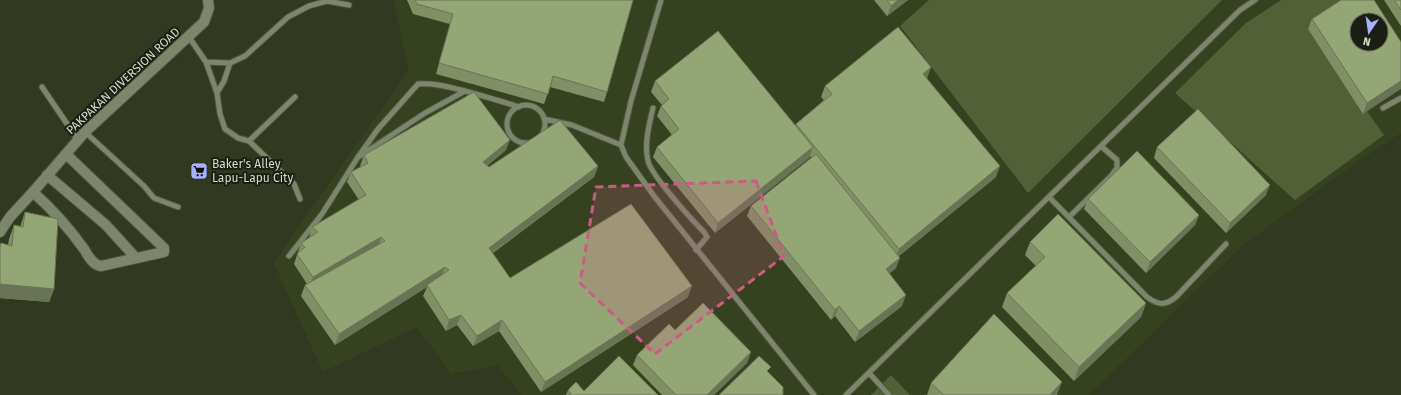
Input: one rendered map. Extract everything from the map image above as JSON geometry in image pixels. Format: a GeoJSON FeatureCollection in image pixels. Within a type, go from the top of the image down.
{"type":"FeatureCollection","features":[{"type":"Feature","properties":{"kind":"street","name":"PAKPAKAN DIVERSION ROAD"},"geometry":{"type":"LineString","coordinates":[[0,232],[10,217],[82,136],[204,22],[208,8],[208,0]]}},
{"type":"Feature","properties":{"kind":"street"},"geometry":{"type":"LineString","coordinates":[[33,192],[59,217],[94,263],[101,266],[164,252],[164,248],[66,154]]}},
{"type":"Feature","properties":{"kind":"street"},"geometry":{"type":"LineString","coordinates":[[47,175],[106,226],[136,258]]}},
{"type":"Feature","properties":{"kind":"lane"},"geometry":{"type":"LineString","coordinates":[[661,0],[631,101],[621,145],[626,157],[654,196],[814,395]]}},
{"type":"Feature","properties":{"kind":"lane"},"geometry":{"type":"LineString","coordinates":[[846,395],[1240,10],[1256,0]]}},
{"type":"Feature","properties":{"kind":"lane"},"geometry":{"type":"LineString","coordinates":[[206,62],[230,63],[245,56],[288,17],[310,6],[327,1],[349,5]]}},
{"type":"Feature","properties":{"kind":"lane"},"geometry":{"type":"LineString","coordinates":[[189,37],[206,62],[217,93],[225,129],[238,138],[249,141],[294,184],[300,199]]}},
{"type":"Feature","properties":{"kind":"lane"},"geometry":{"type":"LineString","coordinates":[[217,93],[224,81],[230,63]]}},
{"type":"Feature","properties":{"kind":"lane"},"geometry":{"type":"LineString","coordinates":[[289,256],[322,214],[358,157],[378,129],[418,84],[431,83],[446,86],[493,98],[519,107],[524,106],[539,110],[544,120],[544,130],[539,139],[529,143],[518,141],[510,134],[508,124],[511,114],[519,107]]}},
{"type":"Feature","properties":{"kind":"lane"},"geometry":{"type":"LineString","coordinates":[[42,87],[82,136],[144,186],[154,198],[178,207]]}},
{"type":"Feature","properties":{"kind":"lane"},"geometry":{"type":"LineString","coordinates":[[358,157],[425,113],[465,91]]}},
{"type":"Feature","properties":{"kind":"lane"},"geometry":{"type":"LineString","coordinates":[[249,141],[295,97]]}},
{"type":"Feature","properties":{"kind":"lane"},"geometry":{"type":"LineString","coordinates":[[1383,108],[1401,98]]}},
{"type":"Feature","properties":{"kind":"lane"},"geometry":{"type":"LineString","coordinates":[[652,108],[648,127],[648,162],[666,189],[707,237],[696,250]]}},
{"type":"Feature","properties":{"kind":"lane"},"geometry":{"type":"LineString","coordinates":[[544,120],[572,125],[621,145]]}},
{"type":"Feature","properties":{"kind":"lane"},"geometry":{"type":"LineString","coordinates":[[1069,217],[1111,176],[1117,168],[1117,160],[1101,146]]}},
{"type":"Feature","properties":{"kind":"lane"},"geometry":{"type":"LineString","coordinates":[[1049,197],[1147,298],[1155,303],[1168,303],[1176,297],[1226,244]]}},
{"type":"Feature","properties":{"kind":"lane"},"geometry":{"type":"LineString","coordinates":[[869,373],[889,395]]}},
{"type":"Feature","properties":{"kind":"highlighted area"},"geometry":{"type":"Polygon","coordinates":[[[756,181],[784,256],[655,354],[580,283],[596,187],[756,181]]]}},
{"type":"Feature","properties":{"kind":"shaded area"},"geometry":{"type":"Polygon","coordinates":[[[393,0],[1401,0],[1401,133],[1360,160],[1243,245],[1089,395],[521,395],[498,365],[451,374],[417,327],[323,372],[274,264],[409,70],[393,0]]]}},
{"type":"Feature","properties":{"kind":"shaded area"},"geometry":{"type":"Polygon","coordinates":[[[929,0],[1222,0],[1028,193],[900,26],[929,0]]]}},
{"type":"Feature","properties":{"kind":"shaded area"},"geometry":{"type":"Polygon","coordinates":[[[1281,0],[1346,0],[1308,29],[1384,135],[1295,200],[1175,93],[1246,23],[1281,0]]]}},
{"type":"Feature","properties":{"kind":"shaded area"},"geometry":{"type":"Polygon","coordinates":[[[891,375],[910,395],[871,395],[891,375]]]}},
{"type":"Feature","properties":{"kind":"building"},"geometry":{"type":"Polygon","coordinates":[[[415,0],[633,0],[607,92],[553,76],[548,94],[439,63],[453,14],[417,4],[415,0]]]}},
{"type":"Feature","properties":{"kind":"building"},"geometry":{"type":"Polygon","coordinates":[[[887,0],[898,0],[891,6],[887,0]]]}},
{"type":"Feature","properties":{"kind":"building"},"geometry":{"type":"Polygon","coordinates":[[[1341,0],[1374,0],[1382,12],[1349,12],[1349,52],[1389,52],[1389,23],[1401,42],[1401,81],[1367,103],[1312,19],[1341,0]]]}},
{"type":"Feature","properties":{"kind":"building"},"geometry":{"type":"Polygon","coordinates":[[[1394,0],[1401,0],[1401,10],[1394,0]]]}},
{"type":"Feature","properties":{"kind":"building"},"geometry":{"type":"Polygon","coordinates":[[[898,27],[931,67],[923,74],[1000,166],[899,249],[796,124],[832,94],[825,86],[898,27]]]}},
{"type":"Feature","properties":{"kind":"building"},"geometry":{"type":"Polygon","coordinates":[[[718,31],[813,147],[718,223],[657,147],[679,129],[661,106],[669,99],[655,81],[718,31]]]}},
{"type":"Feature","properties":{"kind":"building"},"geometry":{"type":"Polygon","coordinates":[[[474,92],[510,140],[483,162],[489,167],[560,120],[598,166],[489,248],[510,278],[631,204],[692,286],[545,382],[502,320],[477,336],[461,315],[449,320],[427,285],[449,270],[445,267],[339,334],[305,285],[385,241],[381,237],[313,277],[297,254],[305,247],[301,243],[318,232],[312,227],[366,195],[351,172],[368,163],[364,155],[474,92]]]}},
{"type":"Feature","properties":{"kind":"building"},"geometry":{"type":"Polygon","coordinates":[[[1198,109],[1270,185],[1230,223],[1157,147],[1198,109]]]}},
{"type":"Feature","properties":{"kind":"building"},"geometry":{"type":"Polygon","coordinates":[[[1137,151],[1199,215],[1150,262],[1088,199],[1137,151]]]}},
{"type":"Feature","properties":{"kind":"building"},"geometry":{"type":"Polygon","coordinates":[[[816,154],[900,258],[886,269],[906,295],[859,331],[839,306],[835,310],[751,206],[816,154]]]}},
{"type":"Feature","properties":{"kind":"building"},"geometry":{"type":"Polygon","coordinates":[[[25,212],[58,219],[54,289],[0,284],[1,243],[12,246],[14,225],[23,227],[25,212]]]}},
{"type":"Feature","properties":{"kind":"building"},"geometry":{"type":"Polygon","coordinates":[[[1058,214],[1146,303],[1079,367],[1007,293],[1045,257],[1030,242],[1058,214]]]}},
{"type":"Feature","properties":{"kind":"building"},"geometry":{"type":"Polygon","coordinates":[[[703,303],[751,352],[707,395],[676,395],[637,355],[669,324],[675,330],[703,303]]]}},
{"type":"Feature","properties":{"kind":"building"},"geometry":{"type":"Polygon","coordinates":[[[994,314],[1062,382],[1050,395],[944,395],[931,383],[994,314]]]}},
{"type":"Feature","properties":{"kind":"building"},"geometry":{"type":"Polygon","coordinates":[[[619,356],[658,395],[568,395],[571,393],[568,390],[576,382],[584,391],[619,356]]]}},
{"type":"Feature","properties":{"kind":"building"},"geometry":{"type":"Polygon","coordinates":[[[759,356],[771,367],[767,371],[783,387],[783,395],[719,395],[759,356]]]}},
{"type":"Feature","properties":{"kind":"place","name":"Baker's Alley Lapu-Lapu City"},"geometry":{"type":"Point","coordinates":[199,171]}}]}
